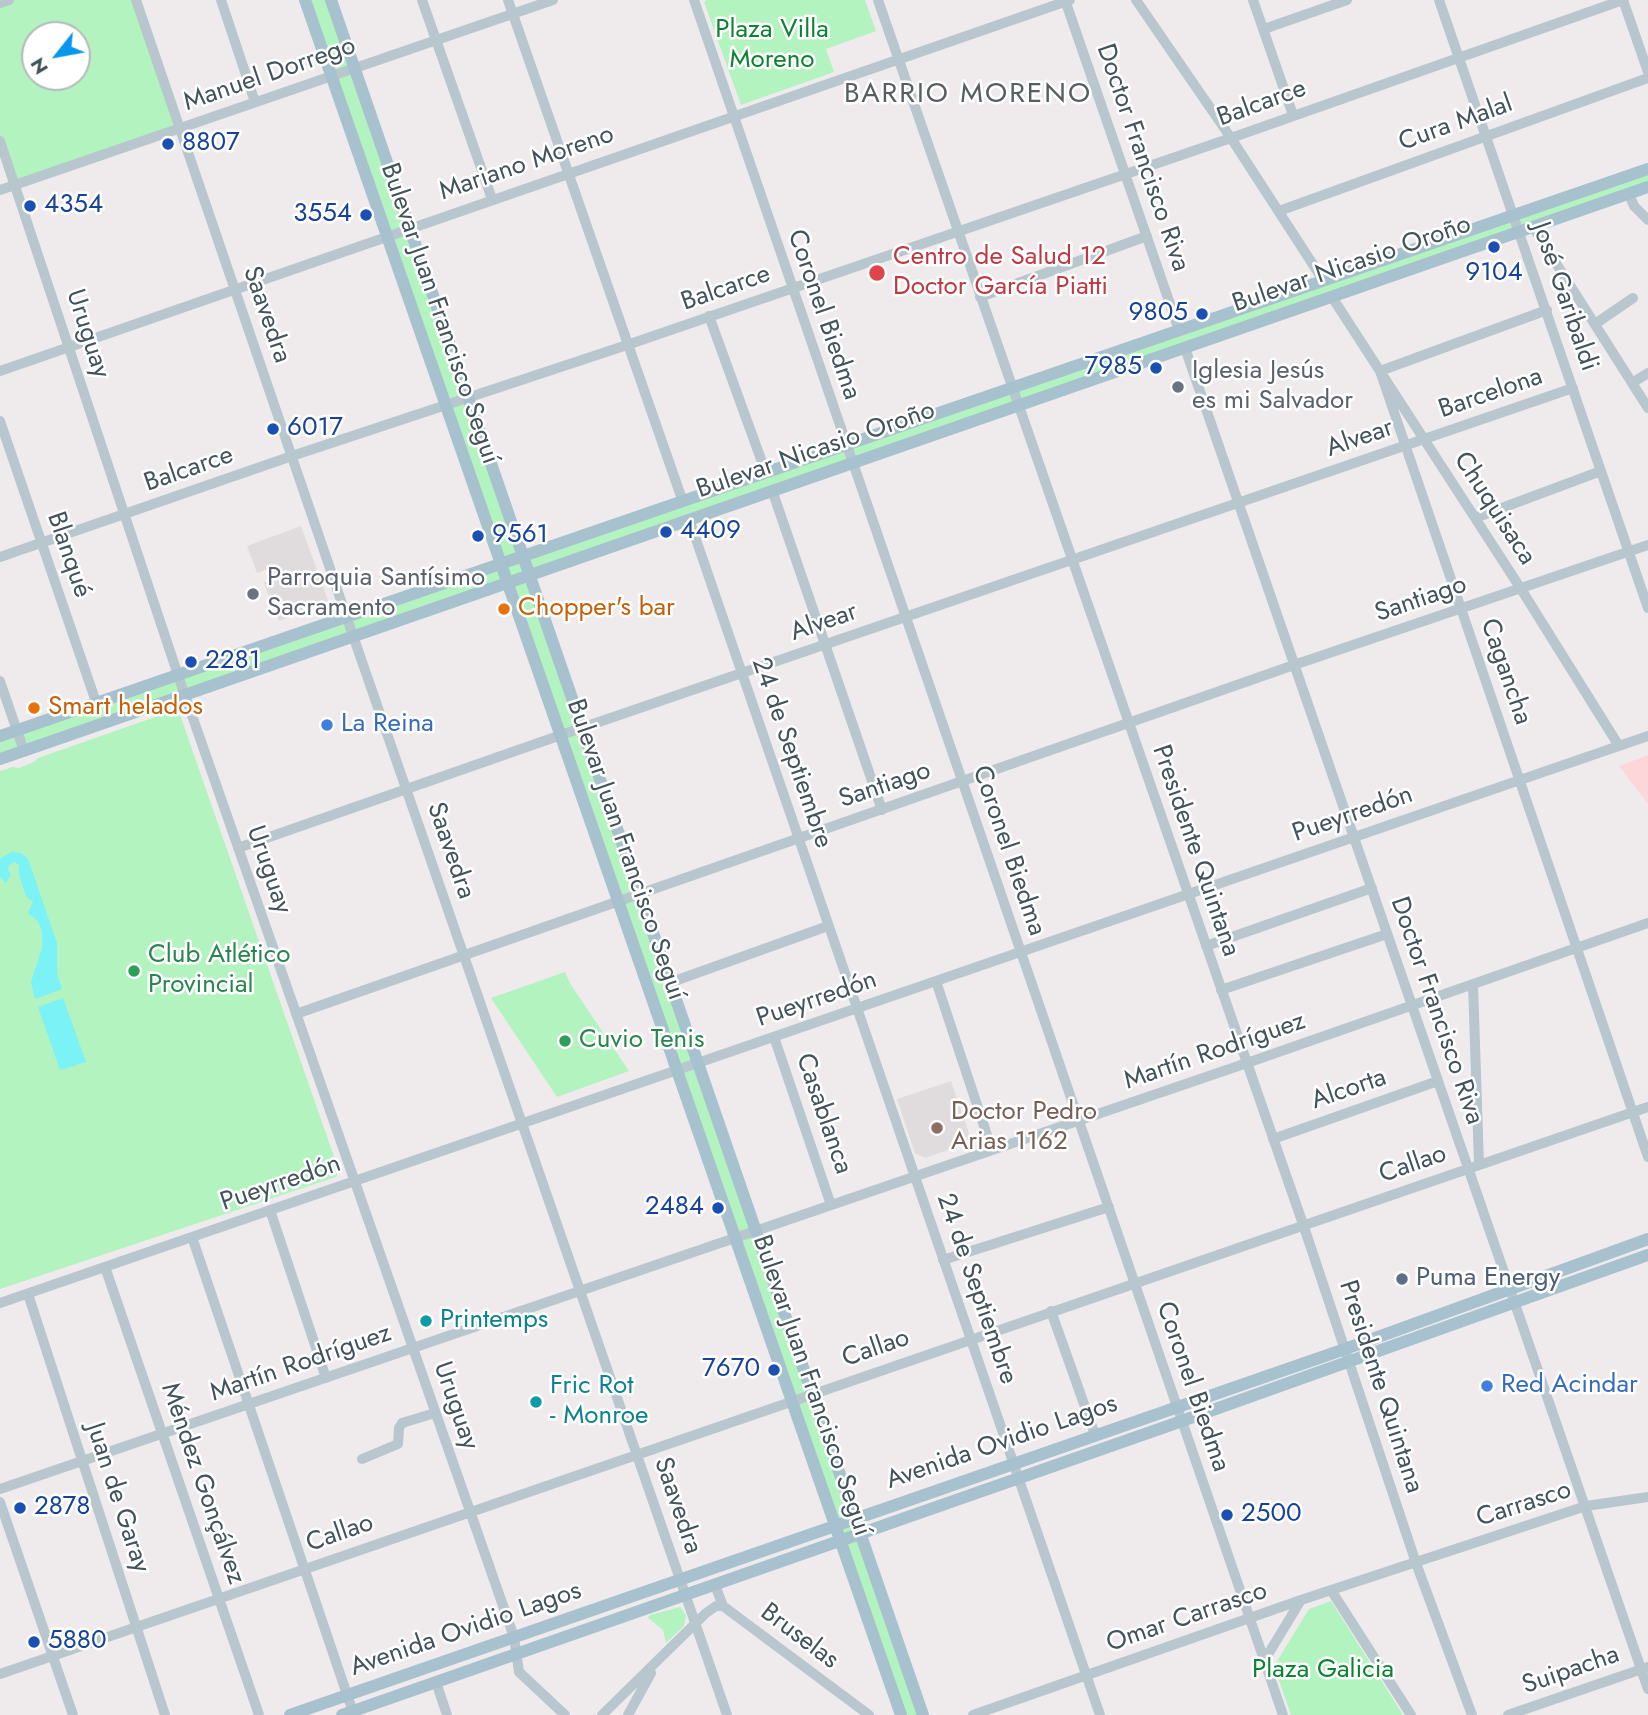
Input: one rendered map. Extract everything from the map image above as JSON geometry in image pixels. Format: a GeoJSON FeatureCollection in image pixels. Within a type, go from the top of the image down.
{"type":"FeatureCollection","features":[{"type":"Feature","properties":{"kind":"main road","name":"Bulevar Juan Francisco Seguí"},"geometry":{"type":"LineString","coordinates":[[305,0],[901,1715]]}},
{"type":"Feature","properties":{"kind":"main road","name":"Bulevar Juan Francisco Seguí"},"geometry":{"type":"LineString","coordinates":[[331,0],[923,1715]]}},
{"type":"Feature","properties":{"kind":"main road","name":"Bulevar Nicasio Oroño"},"geometry":{"type":"LineString","coordinates":[[0,736],[1648,169]]}},
{"type":"Feature","properties":{"kind":"main road","name":"Bulevar Nicasio Oroño"},"geometry":{"type":"LineString","coordinates":[[0,759],[1648,187]]}},
{"type":"Feature","properties":{"kind":"main road","name":"Avenida Ovidio Lagos"},"geometry":{"type":"LineString","coordinates":[[290,1715],[1345,1349],[1648,1239]]}},
{"type":"Feature","properties":{"kind":"main road","name":"Avenida Ovidio Lagos"},"geometry":{"type":"LineString","coordinates":[[349,1714],[1182,1422],[1648,1255]]}},
{"type":"Feature","properties":{"kind":"street"},"geometry":{"type":"LineString","coordinates":[[0,3],[9,0]]}},
{"type":"Feature","properties":{"kind":"street","name":"Saavedra"},"geometry":{"type":"LineString","coordinates":[[136,0],[727,1715]]}},
{"type":"Feature","properties":{"kind":"street"},"geometry":{"type":"LineString","coordinates":[[221,0],[255,102]]}},
{"type":"Feature","properties":{"kind":"street"},"geometry":{"type":"LineString","coordinates":[[422,0],[492,199]]}},
{"type":"Feature","properties":{"kind":"street"},"geometry":{"type":"LineString","coordinates":[[508,0],[683,502]]}},
{"type":"Feature","properties":{"kind":"street","name":"Manuel Dorrego"},"geometry":{"type":"LineString","coordinates":[[0,190],[553,0]]}},
{"type":"Feature","properties":{"kind":"street","name":"Coronel Biedma"},"geometry":{"type":"LineString","coordinates":[[694,0],[1283,1715]]}},
{"type":"Feature","properties":{"kind":"street","name":"Presidente Quintana"},"geometry":{"type":"LineString","coordinates":[[878,0],[1303,1224],[1416,1563],[1472,1715]]}},
{"type":"Feature","properties":{"kind":"street","name":"Mariano Moreno"},"geometry":{"type":"LineString","coordinates":[[0,371],[1067,0]]}},
{"type":"Feature","properties":{"kind":"street","name":"Doctor Francisco Riva"},"geometry":{"type":"LineString","coordinates":[[1067,0],[1179,330]]}},
{"type":"Feature","properties":{"kind":"street"},"geometry":{"type":"LineString","coordinates":[[1136,0],[1231,138],[1322,280]]}},
{"type":"Feature","properties":{"kind":"street"},"geometry":{"type":"LineString","coordinates":[[1253,0],[1293,115]]}},
{"type":"Feature","properties":{"kind":"street"},"geometry":{"type":"LineString","coordinates":[[1264,29],[1347,0]]}},
{"type":"Feature","properties":{"kind":"street","name":"José Garibaldi"},"geometry":{"type":"LineString","coordinates":[[1439,0],[1648,608]]}},
{"type":"Feature","properties":{"kind":"street"},"geometry":{"type":"LineString","coordinates":[[1623,0],[1648,72]]}},
{"type":"Feature","properties":{"kind":"street","name":"Balcarce"},"geometry":{"type":"LineString","coordinates":[[0,557],[292,456],[628,345],[1623,0]]}},
{"type":"Feature","properties":{"kind":"street","name":"Cura Malal"},"geometry":{"type":"LineString","coordinates":[[1279,211],[1648,78]]}},
{"type":"Feature","properties":{"kind":"street","name":"Uruguay"},"geometry":{"type":"LineString","coordinates":[[0,141],[177,673],[514,1637],[519,1672],[565,1715]]}},
{"type":"Feature","properties":{"kind":"street"},"geometry":{"type":"LineString","coordinates":[[1629,194],[1634,206],[1648,220]]}},
{"type":"Feature","properties":{"kind":"street"},"geometry":{"type":"LineString","coordinates":[[1533,227],[1648,408]]}},
{"type":"Feature","properties":{"kind":"street"},"geometry":{"type":"LineString","coordinates":[[980,297],[1147,236]]}},
{"type":"Feature","properties":{"kind":"street","name":"Chuquisaca"},"geometry":{"type":"LineString","coordinates":[[1332,297],[1619,746]]}},
{"type":"Feature","properties":{"kind":"street"},"geometry":{"type":"LineString","coordinates":[[1595,324],[1633,298]]}},
{"type":"Feature","properties":{"kind":"street"},"geometry":{"type":"LineString","coordinates":[[1380,371],[1547,310]]}},
{"type":"Feature","properties":{"kind":"street"},"geometry":{"type":"LineString","coordinates":[[709,316],[766,473]]}},
{"type":"Feature","properties":{"kind":"street","name":"Doctor Francisco Riva"},"geometry":{"type":"LineString","coordinates":[[1185,348],[1438,1081],[1474,1166],[1510,1288],[1645,1668],[1648,1689]]}},
{"type":"Feature","properties":{"kind":"street","name":"Cagancha"},"geometry":{"type":"LineString","coordinates":[[1380,371],[1648,1157]]}},
{"type":"Feature","properties":{"kind":"street"},"geometry":{"type":"LineString","coordinates":[[1632,383],[1648,373]]}},
{"type":"Feature","properties":{"kind":"street","name":"Barcelona"},"geometry":{"type":"LineString","coordinates":[[1423,439],[1573,388]]}},
{"type":"Feature","properties":{"kind":"street","name":"Blanqué"},"geometry":{"type":"LineString","coordinates":[[0,421],[96,702]]}},
{"type":"Feature","properties":{"kind":"street","name":"Alvear"},"geometry":{"type":"LineString","coordinates":[[238,848],[1423,439]]}},
{"type":"Feature","properties":{"kind":"street"},"geometry":{"type":"LineString","coordinates":[[1475,518],[1601,471]]}},
{"type":"Feature","properties":{"kind":"street"},"geometry":{"type":"LineString","coordinates":[[772,490],[882,810]]}},
{"type":"Feature","properties":{"kind":"street","name":"24 de Septiembre"},"geometry":{"type":"LineString","coordinates":[[689,519],[1100,1715]]}},
{"type":"Feature","properties":{"kind":"street","name":"Santiago"},"geometry":{"type":"LineString","coordinates":[[296,1014],[1128,723],[1648,545]]}},
{"type":"Feature","properties":{"kind":"street"},"geometry":{"type":"LineString","coordinates":[[0,681],[24,751]]}},
{"type":"Feature","properties":{"kind":"street","name":"Pueyrredón"},"geometry":{"type":"LineString","coordinates":[[0,1303],[1648,736]]}},
{"type":"Feature","properties":{"kind":"street"},"geometry":{"type":"LineString","coordinates":[[1206,946],[1371,888]]}},
{"type":"Feature","properties":{"kind":"street","name":"Martín Rodríguez"},"geometry":{"type":"LineString","coordinates":[[0,1489],[1247,1063],[1648,923]]}},
{"type":"Feature","properties":{"kind":"street"},"geometry":{"type":"LineString","coordinates":[[669,983],[828,926]]}},
{"type":"Feature","properties":{"kind":"street"},"geometry":{"type":"LineString","coordinates":[[1222,990],[1387,934]]}},
{"type":"Feature","properties":{"kind":"street"},"geometry":{"type":"LineString","coordinates":[[936,981],[992,1150]]}},
{"type":"Feature","properties":{"kind":"street"},"geometry":{"type":"LineString","coordinates":[[1473,984],[1474,1166]]}},
{"type":"Feature","properties":{"kind":"street","name":"Casablanca"},"geometry":{"type":"LineString","coordinates":[[774,1037],[831,1205]]}},
{"type":"Feature","properties":{"kind":"street","name":"Alcorta"},"geometry":{"type":"LineString","coordinates":[[1273,1139],[1438,1081]]}},
{"type":"Feature","properties":{"kind":"street","name":"Callao"},"geometry":{"type":"LineString","coordinates":[[0,1674],[1648,1107]]}},
{"type":"Feature","properties":{"kind":"street"},"geometry":{"type":"LineString","coordinates":[[943,1260],[1109,1207]]}},
{"type":"Feature","properties":{"kind":"street"},"geometry":{"type":"LineString","coordinates":[[270,1210],[326,1378]]}},
{"type":"Feature","properties":{"kind":"street"},"geometry":{"type":"LineString","coordinates":[[192,1237],[347,1696],[349,1714]]}},
{"type":"Feature","properties":{"kind":"street","name":"Méndez Gonçálvez"},"geometry":{"type":"LineString","coordinates":[[105,1267],[259,1715]]}},
{"type":"Feature","properties":{"kind":"street","name":"Juan de Garay"},"geometry":{"type":"LineString","coordinates":[[28,1294],[165,1715]]}},
{"type":"Feature","properties":{"kind":"street"},"geometry":{"type":"LineString","coordinates":[[1051,1311],[1095,1434]]}},
{"type":"Feature","properties":{"kind":"street"},"geometry":{"type":"LineString","coordinates":[[362,1459],[398,1444],[398,1431],[402,1423],[435,1412]]}},
{"type":"Feature","properties":{"kind":"street","name":"Carrasco"},"geometry":{"type":"LineString","coordinates":[[1416,1563],[1586,1506],[1648,1497]]}},
{"type":"Feature","properties":{"kind":"street"},"geometry":{"type":"LineString","coordinates":[[0,1502],[73,1715]]}},
{"type":"Feature","properties":{"kind":"street","name":"Omar Carrasco"},"geometry":{"type":"LineString","coordinates":[[973,1715],[1301,1600],[1416,1563]]}},
{"type":"Feature","properties":{"kind":"street","name":"Bruselas"},"geometry":{"type":"LineString","coordinates":[[715,1585],[723,1606],[869,1715]]}},
{"type":"Feature","properties":{"kind":"street"},"geometry":{"type":"LineString","coordinates":[[1331,1590],[1411,1715]]}},
{"type":"Feature","properties":{"kind":"street"},"geometry":{"type":"LineString","coordinates":[[1264,1661],[1301,1600]]}},
{"type":"Feature","properties":{"kind":"street"},"geometry":{"type":"LineString","coordinates":[[602,1715],[706,1613],[716,1606],[723,1606]]}},
{"type":"Feature","properties":{"kind":"street"},"geometry":{"type":"LineString","coordinates":[[628,1715],[661,1658]]}},
{"type":"Feature","properties":{"kind":"street","name":"Suipacha"},"geometry":{"type":"LineString","coordinates":[[1508,1715],[1645,1668]]}},
{"type":"Feature","properties":{"kind":"street"},"geometry":{"type":"LineString","coordinates":[[436,1682],[447,1715]]}},
{"type":"Feature","properties":{"kind":"shaded area"},"geometry":{"type":"Polygon","coordinates":[[[301,526],[329,603],[279,621],[264,583],[271,580],[268,569],[257,573],[247,546],[301,526]]]}},
{"type":"Feature","properties":{"kind":"shaded area"},"geometry":{"type":"Polygon","coordinates":[[[1648,755],[1648,804],[1619,766],[1648,755]]]}},
{"type":"Feature","properties":{"kind":"shaded area","name":"Doctor Pedro Arias 1162"},"geometry":{"type":"Polygon","coordinates":[[[951,1081],[972,1142],[925,1158],[915,1153],[897,1099],[951,1081]]]}},
{"type":"Feature","properties":{"kind":"green space"},"geometry":{"type":"Polygon","coordinates":[[[9,0],[136,0],[180,128],[15,184],[0,141],[0,3],[9,0]]]}},
{"type":"Feature","properties":{"kind":"green space"},"geometry":{"type":"Polygon","coordinates":[[[305,0],[331,0],[523,557],[1648,169],[1648,187],[529,575],[923,1715],[901,1715],[508,582],[0,759],[0,736],[501,564],[305,0]]]}},
{"type":"Feature","properties":{"kind":"green space","name":"Plaza Villa Moreno"},"geometry":{"type":"Polygon","coordinates":[[[865,0],[876,31],[826,49],[834,72],[741,105],[704,2],[865,0]]]}},
{"type":"Feature","properties":{"kind":"green space","name":"Club Atlético Provincial"},"geometry":{"type":"Polygon","coordinates":[[[178,709],[339,1171],[336,1177],[0,1289],[0,771],[19,768],[38,758],[178,709]]]}},
{"type":"Feature","properties":{"kind":"green space","name":"Cuvio Tenis"},"geometry":{"type":"Polygon","coordinates":[[[565,972],[629,1071],[557,1097],[491,998],[565,972]]]}},
{"type":"Feature","properties":{"kind":"green space","name":"Plaza Galicia"},"geometry":{"type":"Polygon","coordinates":[[[1331,1601],[1403,1715],[1291,1715],[1274,1666],[1309,1609],[1331,1601]]]}},
{"type":"Feature","properties":{"kind":"green space"},"geometry":{"type":"Polygon","coordinates":[[[680,1607],[686,1615],[684,1626],[666,1643],[663,1630],[648,1618],[650,1615],[680,1607]]]}},
{"type":"Feature","properties":{"kind":"water"},"geometry":{"type":"Polygon","coordinates":[[[11,852],[21,853],[28,859],[57,943],[57,973],[62,989],[35,999],[31,982],[42,948],[42,932],[38,921],[28,913],[33,902],[26,896],[19,875],[19,865],[15,862],[9,865],[11,874],[6,883],[0,877],[0,859],[11,852]]]}},
{"type":"Feature","properties":{"kind":"water"},"geometry":{"type":"Polygon","coordinates":[[[63,998],[86,1062],[60,1070],[38,1007],[63,998]]]}},
{"type":"Feature","properties":{"kind":"place","name":"8807"},"geometry":{"type":"Point","coordinates":[168,144]}},
{"type":"Feature","properties":{"kind":"place","name":"4354"},"geometry":{"type":"Point","coordinates":[30,206]}},
{"type":"Feature","properties":{"kind":"place","name":"3554"},"geometry":{"type":"Point","coordinates":[366,215]}},
{"type":"Feature","properties":{"kind":"place","name":"9104"},"geometry":{"type":"Point","coordinates":[1494,247]}},
{"type":"Feature","properties":{"kind":"place","name":"Centro de Salud 12 Doctor García Piatti"},"geometry":{"type":"Point","coordinates":[877,273]}},
{"type":"Feature","properties":{"kind":"place","name":"9805"},"geometry":{"type":"Point","coordinates":[1202,314]}},
{"type":"Feature","properties":{"kind":"place","name":"7985"},"geometry":{"type":"Point","coordinates":[1156,368]}},
{"type":"Feature","properties":{"kind":"place","name":"Iglesia Jesús es mi Salvador"},"geometry":{"type":"Point","coordinates":[1178,387]}},
{"type":"Feature","properties":{"kind":"place","name":"6017"},"geometry":{"type":"Point","coordinates":[273,429]}},
{"type":"Feature","properties":{"kind":"place","name":"4409"},"geometry":{"type":"Point","coordinates":[666,532]}},
{"type":"Feature","properties":{"kind":"place","name":"9561"},"geometry":{"type":"Point","coordinates":[478,536]}},
{"type":"Feature","properties":{"kind":"place","name":"Parroquia Santísimo Sacramento"},"geometry":{"type":"Point","coordinates":[253,594]}},
{"type":"Feature","properties":{"kind":"place","name":"Chopper's bar"},"geometry":{"type":"Point","coordinates":[504,609]}},
{"type":"Feature","properties":{"kind":"place","name":"2281"},"geometry":{"type":"Point","coordinates":[191,662]}},
{"type":"Feature","properties":{"kind":"place","name":"Smart helados"},"geometry":{"type":"Point","coordinates":[34,708]}},
{"type":"Feature","properties":{"kind":"place","name":"La Reina"},"geometry":{"type":"Point","coordinates":[327,725]}},
{"type":"Feature","properties":{"kind":"place","name":"Club Atlético Provincial"},"geometry":{"type":"Point","coordinates":[134,971]}},
{"type":"Feature","properties":{"kind":"place","name":"Cuvio Tenis"},"geometry":{"type":"Point","coordinates":[565,1041]}},
{"type":"Feature","properties":{"kind":"place","name":"Doctor Pedro Arias 1162"},"geometry":{"type":"Point","coordinates":[937,1128]}},
{"type":"Feature","properties":{"kind":"place","name":"2484"},"geometry":{"type":"Point","coordinates":[718,1208]}},
{"type":"Feature","properties":{"kind":"place","name":"Puma Energy"},"geometry":{"type":"Point","coordinates":[1402,1279]}},
{"type":"Feature","properties":{"kind":"place","name":"Printemps"},"geometry":{"type":"Point","coordinates":[426,1321]}},
{"type":"Feature","properties":{"kind":"place","name":"7670"},"geometry":{"type":"Point","coordinates":[774,1370]}},
{"type":"Feature","properties":{"kind":"place","name":"Red Acindar"},"geometry":{"type":"Point","coordinates":[1487,1386]}},
{"type":"Feature","properties":{"kind":"place","name":"Fric Rot - Monroe"},"geometry":{"type":"Point","coordinates":[536,1402]}},
{"type":"Feature","properties":{"kind":"place","name":"2878"},"geometry":{"type":"Point","coordinates":[20,1508]}},
{"type":"Feature","properties":{"kind":"place","name":"2500"},"geometry":{"type":"Point","coordinates":[1227,1515]}},
{"type":"Feature","properties":{"kind":"place","name":"5880"},"geometry":{"type":"Point","coordinates":[34,1642]}},
{"type":"Feature","properties":{"kind":"district","name":"BARRIO MORENO"},"geometry":{"type":"Point","coordinates":[968,95]}}]}
